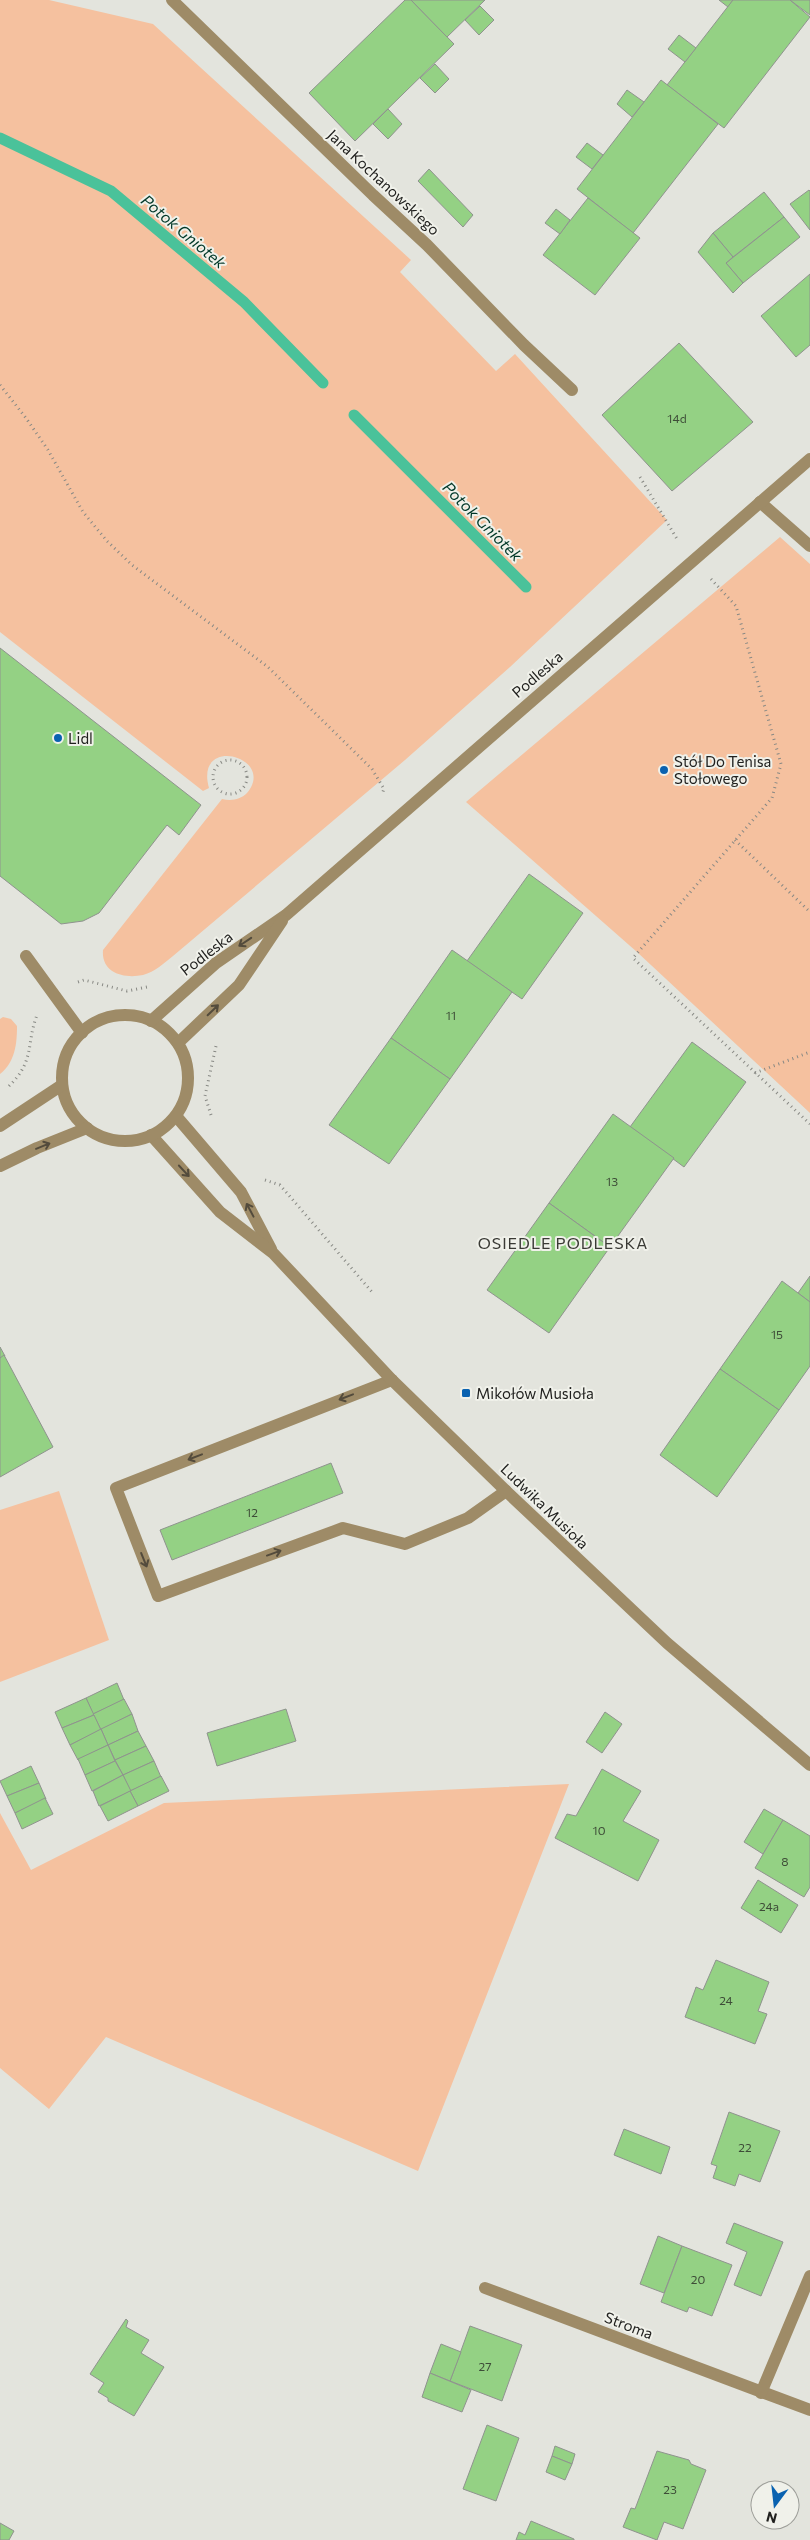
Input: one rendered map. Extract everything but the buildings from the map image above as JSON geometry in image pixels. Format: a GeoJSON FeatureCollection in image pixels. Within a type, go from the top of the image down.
{"type":"FeatureCollection","features":[{"type":"Feature","properties":{"kind":"street","name":"Jana Kochanowskiego"},"geometry":{"type":"LineString","coordinates":[[172,0],[427,245],[524,345],[572,390]]}},
{"type":"Feature","properties":{"kind":"street","name":"Podleska"},"geometry":{"type":"LineString","coordinates":[[151,1021],[216,963],[286,915],[810,459]]}},
{"type":"Feature","properties":{"kind":"street"},"geometry":{"type":"LineString","coordinates":[[760,502],[810,546]]}},
{"type":"Feature","properties":{"kind":"street","name":"Podleska"},"geometry":{"type":"LineString","coordinates":[[178,1043],[239,984],[286,915]]}},
{"type":"Feature","properties":{"kind":"street"},"geometry":{"type":"LineString","coordinates":[[26,956],[82,1033]]}},
{"type":"Feature","properties":{"kind":"street"},"geometry":{"type":"LineString","coordinates":[[127,1015],[151,1021],[163,1028],[178,1043],[185,1060],[188,1079],[185,1098],[176,1116],[162,1129],[150,1135],[125,1141],[105,1138],[87,1128],[73,1114],[64,1096],[62,1077],[65,1057],[74,1039],[89,1025],[108,1017],[127,1015]]}},
{"type":"Feature","properties":{"kind":"street"},"geometry":{"type":"LineString","coordinates":[[0,1126],[62,1085]]}},
{"type":"Feature","properties":{"kind":"street","name":"Ludwika Musioła"},"geometry":{"type":"LineString","coordinates":[[176,1116],[241,1192],[273,1253]]}},
{"type":"Feature","properties":{"kind":"street"},"geometry":{"type":"LineString","coordinates":[[0,1166],[37,1148],[87,1128]]}},
{"type":"Feature","properties":{"kind":"street","name":"Ludwika Musioła"},"geometry":{"type":"LineString","coordinates":[[150,1135],[220,1212],[273,1253],[392,1380],[506,1491],[667,1643],[810,1765]]}},
{"type":"Feature","properties":{"kind":"street"},"geometry":{"type":"LineString","coordinates":[[392,1380],[116,1488],[158,1596],[343,1528],[405,1544],[468,1518],[506,1491]]}},
{"type":"Feature","properties":{"kind":"street"},"geometry":{"type":"LineString","coordinates":[[761,2393],[810,2276]]}},
{"type":"Feature","properties":{"kind":"street","name":"Stroma"},"geometry":{"type":"LineString","coordinates":[[486,2288],[810,2410]]}},
{"type":"Feature","properties":{"kind":"path"},"geometry":{"type":"LineString","coordinates":[[0,385],[48,450],[83,512],[107,541],[132,565],[268,667],[372,769],[384,789],[380,801]]}},
{"type":"Feature","properties":{"kind":"path"},"geometry":{"type":"LineString","coordinates":[[640,477],[677,540]]}},
{"type":"Feature","properties":{"kind":"path"},"geometry":{"type":"LineString","coordinates":[[709,577],[736,606],[780,764],[772,798],[633,958],[810,1124]]}},
{"type":"Feature","properties":{"kind":"path"},"geometry":{"type":"LineString","coordinates":[[232,760],[242,765],[247,776],[241,791],[230,794],[215,787],[212,776],[217,765],[232,760]]}},
{"type":"Feature","properties":{"kind":"path"},"geometry":{"type":"LineString","coordinates":[[735,840],[810,912]]}},
{"type":"Feature","properties":{"kind":"path"},"geometry":{"type":"LineString","coordinates":[[69,985],[84,980],[127,990],[146,988],[155,984]]}},
{"type":"Feature","properties":{"kind":"path"},"geometry":{"type":"LineString","coordinates":[[6,1089],[22,1073],[32,1045],[34,1022],[39,1011]]}},
{"type":"Feature","properties":{"kind":"path"},"geometry":{"type":"LineString","coordinates":[[212,1118],[206,1096],[212,1056],[217,1043]]}},
{"type":"Feature","properties":{"kind":"path"},"geometry":{"type":"LineString","coordinates":[[755,1073],[810,1052]]}},
{"type":"Feature","properties":{"kind":"path"},"geometry":{"type":"LineString","coordinates":[[262,1179],[280,1185],[372,1292]]}},
{"type":"Feature","properties":{"kind":"shaded area"},"geometry":{"type":"Polygon","coordinates":[[[0,0],[49,0],[153,24],[411,260],[400,272],[496,371],[515,354],[667,520],[510,667],[405,760],[173,956],[155,970],[143,975],[128,976],[115,973],[106,964],[103,958],[103,950],[222,799],[238,799],[247,793],[253,780],[252,769],[244,761],[234,757],[222,756],[213,761],[208,771],[209,788],[203,791],[0,632],[0,0]]]}},
{"type":"Feature","properties":{"kind":"shaded area"},"geometry":{"type":"Polygon","coordinates":[[[780,537],[810,564],[810,1113],[637,952],[466,802],[780,537]]]}},
{"type":"Feature","properties":{"kind":"shaded area"},"geometry":{"type":"Polygon","coordinates":[[[3,1017],[11,1019],[17,1026],[17,1033],[16,1046],[12,1058],[0,1074],[0,1019],[3,1017]]]}},
{"type":"Feature","properties":{"kind":"shaded area"},"geometry":{"type":"Polygon","coordinates":[[[59,1491],[109,1640],[0,1682],[0,1510],[59,1491]]]}},
{"type":"Feature","properties":{"kind":"shaded area"},"geometry":{"type":"Polygon","coordinates":[[[569,1784],[418,2171],[106,2037],[49,2109],[0,2068],[0,1813],[31,1870],[164,1803],[569,1784]]]}},
{"type":"Feature","properties":{"kind":"waterway","name":"Potok Gniotek"},"geometry":{"type":"LineString","coordinates":[[0,138],[111,191],[244,302],[323,383]]}},
{"type":"Feature","properties":{"kind":"waterway","name":"Potok Gniotek"},"geometry":{"type":"LineString","coordinates":[[354,415],[526,587]]}},
{"type":"Feature","properties":{"kind":"place","name":"Lidl"},"geometry":{"type":"Point","coordinates":[58,738]}},
{"type":"Feature","properties":{"kind":"place","name":"Stół Do Tenisa Stołowego"},"geometry":{"type":"Point","coordinates":[664,770]}},
{"type":"Feature","properties":{"kind":"place","name":"Mikołów Musioła"},"geometry":{"type":"Point","coordinates":[466,1393]}},
{"type":"Feature","properties":{"kind":"district","name":"OSIEDLE PODLESKA"},"geometry":{"type":"Point","coordinates":[563,1242]}}]}
